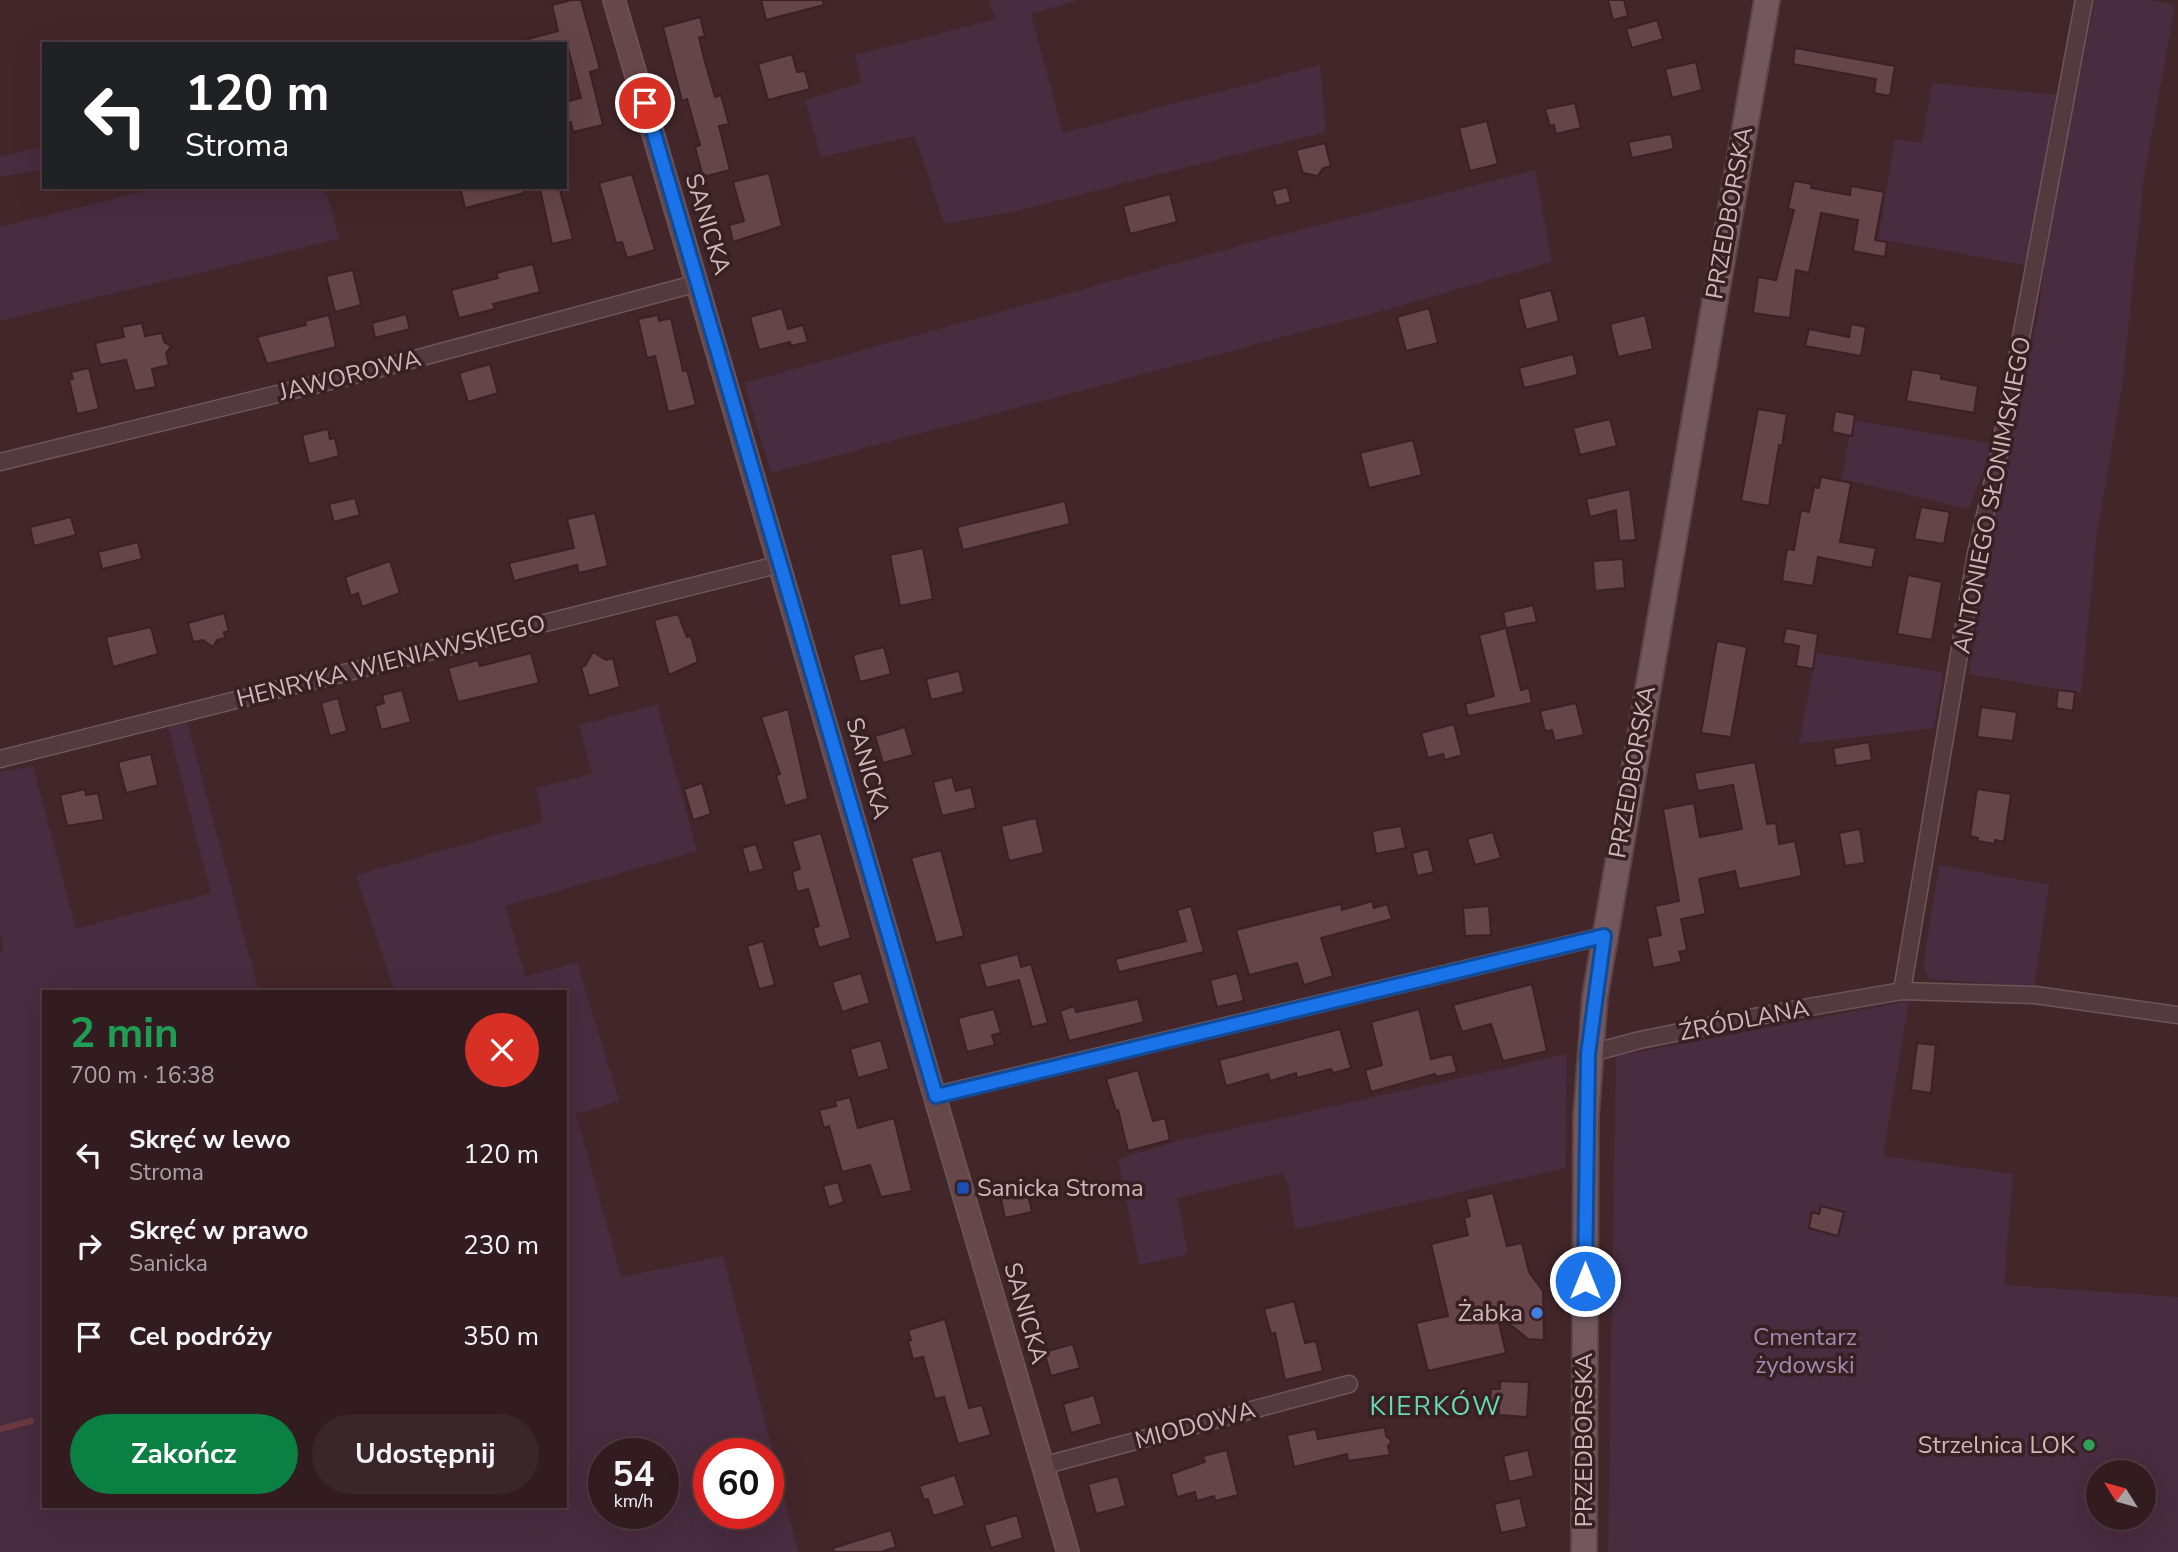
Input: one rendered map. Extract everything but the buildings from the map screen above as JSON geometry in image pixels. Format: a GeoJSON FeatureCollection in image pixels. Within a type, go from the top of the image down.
{"type":"FeatureCollection","features":[{"type":"Feature","properties":{"kind":"main road","name":"PRZEDBORSKA"},"geometry":{"type":"LineString","coordinates":[[1584,1552],[1588,1054],[1604,936],[1767,0]]}},
{"type":"Feature","properties":{"kind":"street","name":"SANICKA"},"geometry":{"type":"LineString","coordinates":[[614,0],[1068,1552]]}},
{"type":"Feature","properties":{"kind":"street","name":"ANTONIEGO SŁONIMSKIEGO"},"geometry":{"type":"LineString","coordinates":[[1902,991],[1976,554],[1999,455],[2084,0]]}},
{"type":"Feature","properties":{"kind":"street","name":"JAWOROWA"},"geometry":{"type":"LineString","coordinates":[[0,462],[355,375],[698,283]]}},
{"type":"Feature","properties":{"kind":"street","name":"HENRYKA WIENIAWSKIEGO"},"geometry":{"type":"LineString","coordinates":[[0,759],[781,564]]}},
{"type":"Feature","properties":{"kind":"street"},"geometry":{"type":"LineString","coordinates":[[936,1096],[1604,936]]}},
{"type":"Feature","properties":{"kind":"street","name":"ŹRÓDLANA"},"geometry":{"type":"LineString","coordinates":[[1588,1054],[1640,1040],[1769,1014],[1902,991],[2035,995],[2178,1015]]}},
{"type":"Feature","properties":{"kind":"street","name":"MIODOWA"},"geometry":{"type":"LineString","coordinates":[[1042,1466],[1349,1384]]}},
{"type":"Feature","properties":{"kind":"green space"},"geometry":{"type":"Polygon","coordinates":[[[989,0],[1079,0],[1031,14],[1063,133],[1320,65],[1326,132],[1011,212],[944,224],[915,136],[821,157],[805,100],[862,83],[855,55],[995,19],[989,0]]]}},
{"type":"Feature","properties":{"kind":"green space"},"geometry":{"type":"Polygon","coordinates":[[[2095,0],[2149,0],[2175,5],[2144,177],[2122,387],[2097,534],[2081,693],[1969,674],[1990,526],[2038,317],[2050,219],[2095,0]]]}},
{"type":"Feature","properties":{"kind":"green space"},"geometry":{"type":"Polygon","coordinates":[[[1932,83],[2060,95],[2025,265],[1878,239],[1895,139],[1922,143],[1932,83]]]}},
{"type":"Feature","properties":{"kind":"green space"},"geometry":{"type":"Polygon","coordinates":[[[42,146],[42,170],[0,177],[0,157],[42,146]]]}},
{"type":"Feature","properties":{"kind":"green space"},"geometry":{"type":"Polygon","coordinates":[[[1535,170],[1552,262],[1389,309],[771,473],[744,383],[1242,245],[1535,170]]]}},
{"type":"Feature","properties":{"kind":"green space"},"geometry":{"type":"Polygon","coordinates":[[[326,189],[339,239],[0,321],[0,227],[145,191],[326,189]]]}},
{"type":"Feature","properties":{"kind":"green space"},"geometry":{"type":"Polygon","coordinates":[[[1852,420],[1993,444],[1969,509],[1842,479],[1852,420]]]}},
{"type":"Feature","properties":{"kind":"green space"},"geometry":{"type":"Polygon","coordinates":[[[1816,653],[1943,672],[1934,728],[1799,744],[1816,653]]]}},
{"type":"Feature","properties":{"kind":"green space"},"geometry":{"type":"Polygon","coordinates":[[[657,705],[697,851],[506,906],[525,977],[577,962],[619,1101],[576,1114],[621,1277],[723,1256],[769,1438],[693,1438],[693,1529],[784,1529],[784,1497],[798,1552],[0,1552],[0,952],[4,950],[0,934],[0,772],[33,766],[76,929],[211,893],[168,727],[187,722],[258,990],[42,990],[42,1508],[567,1508],[567,990],[394,990],[356,875],[543,822],[536,788],[592,774],[579,725],[657,705]]]}},
{"type":"Feature","properties":{"kind":"green space"},"geometry":{"type":"Polygon","coordinates":[[[1939,865],[2049,885],[2034,987],[1929,979],[1923,967],[1939,865]]]}},
{"type":"Feature","properties":{"kind":"green space","name":"Cmentarz żydowski"},"geometry":{"type":"Polygon","coordinates":[[[1909,1001],[1883,1156],[2013,1174],[2004,1285],[2178,1297],[2178,1552],[1608,1552],[1616,1056],[1909,1001]]]}},
{"type":"Feature","properties":{"kind":"green space"},"geometry":{"type":"Polygon","coordinates":[[[1567,1054],[1565,1168],[1295,1230],[1288,1183],[1283,1173],[1177,1198],[1188,1254],[1139,1265],[1118,1159],[1177,1141],[1567,1054]]]}},
{"type":"Feature","properties":{"kind":"waterway"},"geometry":{"type":"LineString","coordinates":[[0,1429],[31,1421]]}},
{"type":"Feature","properties":{"kind":"place","name":"Sanicka Stroma"},"geometry":{"type":"Point","coordinates":[963,1188]}},
{"type":"Feature","properties":{"kind":"place","name":"Żabka"},"geometry":{"type":"Point","coordinates":[1537,1313]}},
{"type":"Feature","properties":{"kind":"place","name":"Strzelnica LOK"},"geometry":{"type":"Point","coordinates":[2089,1445]}},
{"type":"Feature","properties":{"kind":"district","name":"KIERKÓW"},"geometry":{"type":"Point","coordinates":[1436,1406]}},
{"type":"Feature","properties":{"kind":"route"},"geometry":{"type":"LineString","coordinates":[[645,103],[936,1096],[1604,936],[1588,1054],[1585,1281]]}}]}
